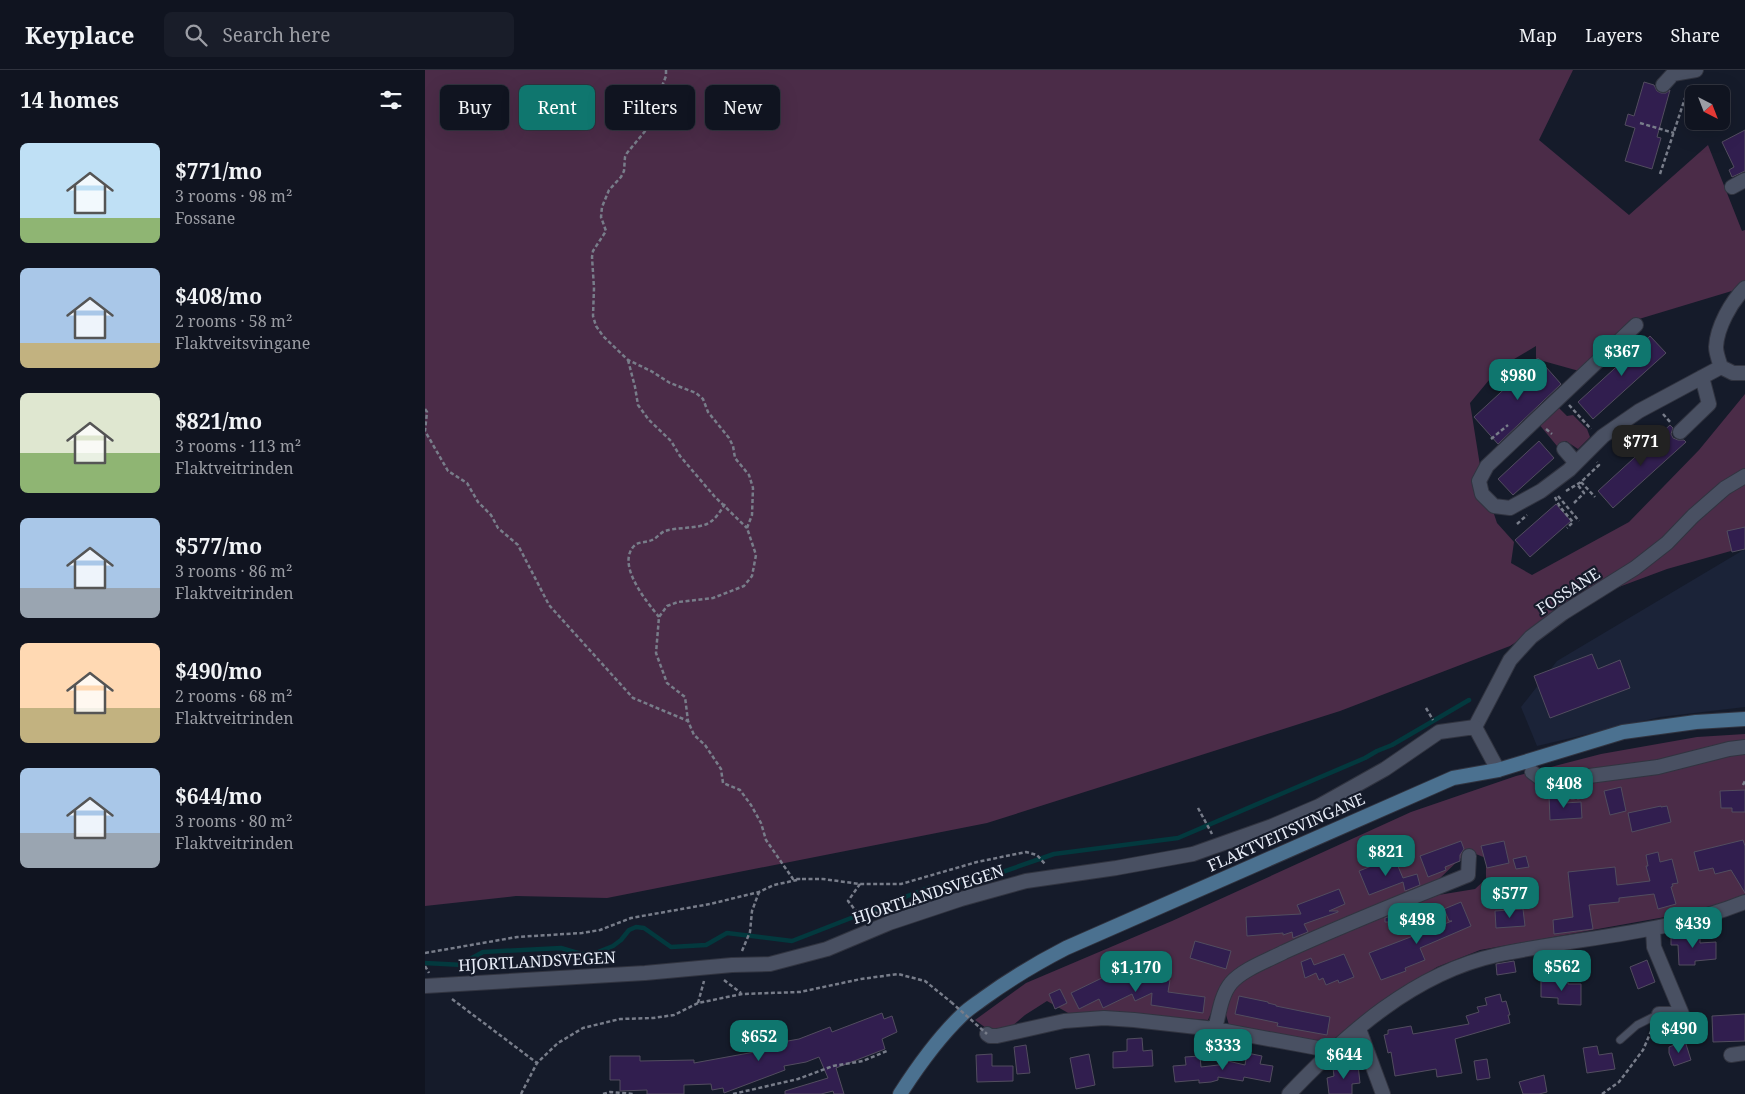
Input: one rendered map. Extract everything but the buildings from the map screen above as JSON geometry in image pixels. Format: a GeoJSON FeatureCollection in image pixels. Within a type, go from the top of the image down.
{"type":"FeatureCollection","features":[{"type":"Feature","properties":{"kind":"main road","name":"FLAKTVEITSVINGANE"},"geometry":{"type":"LineString","coordinates":[[901,1094],[916,1069],[963,1014],[1032,965],[1066,948],[1453,778],[1497,770],[1623,732],[1696,722],[1745,719]]}},
{"type":"Feature","properties":{"kind":"street"},"geometry":{"type":"LineString","coordinates":[[1663,85],[1673,74],[1688,71]]}},
{"type":"Feature","properties":{"kind":"street"},"geometry":{"type":"LineString","coordinates":[[1732,187],[1745,180]]}},
{"type":"Feature","properties":{"kind":"street"},"geometry":{"type":"LineString","coordinates":[[1745,288],[1736,298],[1723,321],[1716,348],[1721,366],[1733,374],[1745,373]]}},
{"type":"Feature","properties":{"kind":"street"},"geometry":{"type":"LineString","coordinates":[[1636,325],[1487,466],[1479,481],[1482,494],[1494,506],[1510,508],[1541,491],[1573,467],[1600,439],[1639,411],[1721,366]]}},
{"type":"Feature","properties":{"kind":"street"},"geometry":{"type":"LineString","coordinates":[[1679,432],[1709,404],[1702,377]]}},
{"type":"Feature","properties":{"kind":"street"},"geometry":{"type":"LineString","coordinates":[[1563,449],[1573,467]]}},
{"type":"Feature","properties":{"kind":"street","name":"FOSSANE"},"geometry":{"type":"LineString","coordinates":[[1475,727],[1510,660],[1531,637],[1563,613],[1635,568],[1667,543],[1693,516],[1725,488],[1745,476]]}},
{"type":"Feature","properties":{"kind":"street"},"geometry":{"type":"LineString","coordinates":[[1475,727],[1497,770]]}},
{"type":"Feature","properties":{"kind":"street","name":"HJORTLANDSVEGEN"},"geometry":{"type":"LineString","coordinates":[[430,985],[645,973],[709,966],[770,964],[827,948],[889,923],[961,899],[1026,881],[1193,854],[1273,826],[1319,806],[1385,769],[1439,732],[1475,727]]}},
{"type":"Feature","properties":{"kind":"street"},"geometry":{"type":"LineString","coordinates":[[1532,772],[1545,781],[1572,779],[1658,767],[1729,749],[1745,747]]}},
{"type":"Feature","properties":{"kind":"street"},"geometry":{"type":"LineString","coordinates":[[1215,1029],[1223,999],[1232,982],[1239,976],[1266,961],[1348,923],[1468,875],[1469,856]]}},
{"type":"Feature","properties":{"kind":"street"},"geometry":{"type":"LineString","coordinates":[[1289,1094],[1329,1053],[1392,1002],[1435,976],[1496,955],[1653,929],[1721,912],[1745,902]]}},
{"type":"Feature","properties":{"kind":"street"},"geometry":{"type":"LineString","coordinates":[[1653,929],[1654,948],[1682,1014],[1659,1014]]}},
{"type":"Feature","properties":{"kind":"street"},"geometry":{"type":"LineString","coordinates":[[987,1034],[997,1036],[1081,1019],[1134,1020],[1215,1029],[1318,1048],[1329,1053]]}},
{"type":"Feature","properties":{"kind":"street"},"geometry":{"type":"LineString","coordinates":[[1359,1029],[1383,1094]]}},
{"type":"Feature","properties":{"kind":"lane"},"geometry":{"type":"LineString","coordinates":[[1620,1040],[1637,1025],[1659,1014]]}},
{"type":"Feature","properties":{"kind":"path"},"geometry":{"type":"LineString","coordinates":[[666,70],[650,124],[627,153],[624,171],[609,190],[602,207],[601,217],[606,230],[593,250],[593,316],[596,326],[603,336],[628,360],[670,383],[696,393],[703,399],[709,412],[729,438],[733,446],[735,458],[749,475],[753,488],[752,515],[747,528]]}},
{"type":"Feature","properties":{"kind":"path"},"geometry":{"type":"LineString","coordinates":[[1660,174],[1674,133],[1688,71]]}},
{"type":"Feature","properties":{"kind":"path"},"geometry":{"type":"LineString","coordinates":[[1640,123],[1674,133]]}},
{"type":"Feature","properties":{"kind":"path"},"geometry":{"type":"LineString","coordinates":[[628,360],[638,405],[649,420],[671,442],[679,456],[747,528],[756,555],[752,576],[744,586],[713,598],[678,602],[667,606],[659,617],[656,652],[667,683],[685,696],[688,721],[694,735],[705,746],[721,769],[723,783],[739,790],[751,804],[761,823],[766,840],[793,878],[823,879],[861,884],[901,884],[977,862],[1026,852],[1037,855],[1047,865]]}},
{"type":"Feature","properties":{"kind":"path"},"geometry":{"type":"LineString","coordinates":[[1561,396],[1600,439]]}},
{"type":"Feature","properties":{"kind":"path"},"geometry":{"type":"LineString","coordinates":[[425,409],[427,412],[425,431],[448,471],[467,483],[478,502],[491,515],[498,528],[518,545],[549,605],[633,698],[688,721]]}},
{"type":"Feature","properties":{"kind":"path"},"geometry":{"type":"LineString","coordinates":[[1658,410],[1679,432]]}},
{"type":"Feature","properties":{"kind":"path"},"geometry":{"type":"LineString","coordinates":[[1573,467],[1595,497]]}},
{"type":"Feature","properties":{"kind":"path"},"geometry":{"type":"LineString","coordinates":[[1574,503],[1584,493],[1577,484]]}},
{"type":"Feature","properties":{"kind":"path"},"geometry":{"type":"LineString","coordinates":[[1552,493],[1560,507],[1573,522],[1567,528]]}},
{"type":"Feature","properties":{"kind":"path"},"geometry":{"type":"LineString","coordinates":[[1557,496],[1579,521]]}},
{"type":"Feature","properties":{"kind":"path"},"geometry":{"type":"LineString","coordinates":[[659,617],[638,589],[629,566],[630,552],[639,542],[651,540],[663,532],[707,524],[716,518],[725,504]]}},
{"type":"Feature","properties":{"kind":"path"},"geometry":{"type":"LineString","coordinates":[[1517,524],[1531,512]]}},
{"type":"Feature","properties":{"kind":"path"},"geometry":{"type":"LineString","coordinates":[[1743,785],[1745,781]]}},
{"type":"Feature","properties":{"kind":"path"},"geometry":{"type":"LineString","coordinates":[[1198,808],[1218,845]]}},
{"type":"Feature","properties":{"kind":"path"},"geometry":{"type":"LineString","coordinates":[[425,952],[517,937],[583,933],[600,930],[631,918],[710,904],[802,879]]}},
{"type":"Feature","properties":{"kind":"path"},"geometry":{"type":"LineString","coordinates":[[861,884],[847,900],[856,911],[877,912],[889,923]]}},
{"type":"Feature","properties":{"kind":"path"},"geometry":{"type":"LineString","coordinates":[[733,965],[745,947],[750,932],[752,911],[759,892]]}},
{"type":"Feature","properties":{"kind":"path"},"geometry":{"type":"LineString","coordinates":[[697,1003],[709,966],[742,994]]}},
{"type":"Feature","properties":{"kind":"path"},"geometry":{"type":"LineString","coordinates":[[521,1094],[537,1063],[558,1043],[583,1028],[619,1019],[674,1015],[697,1003],[742,994],[800,992],[861,979],[898,974],[925,981],[987,1034]]}},
{"type":"Feature","properties":{"kind":"path"},"geometry":{"type":"LineString","coordinates":[[430,985],[537,1063]]}},
{"type":"Feature","properties":{"kind":"path"},"geometry":{"type":"LineString","coordinates":[[1602,1094],[1619,1082],[1643,1050],[1659,1014]]}},
{"type":"Feature","properties":{"kind":"path"},"geometry":{"type":"LineString","coordinates":[[733,1094],[798,1079],[833,1066],[863,1061],[887,1052]]}},
{"type":"Feature","properties":{"kind":"path"},"geometry":{"type":"LineString","coordinates":[[603,1094],[610,1092],[634,1094]]}},
{"type":"Feature","properties":{"kind":"shaded area"},"geometry":{"type":"Polygon","coordinates":[[[425,70],[1573,70],[1539,140],[1629,215],[1708,145],[1742,231],[1745,230],[1745,287],[1639,319],[1579,371],[1536,359],[1536,346],[1499,368],[1470,403],[1482,478],[1497,523],[1514,542],[1511,563],[1532,575],[1629,522],[1699,450],[1745,394],[1745,547],[1667,569],[1576,603],[1510,646],[1340,711],[987,823],[607,898],[516,896],[425,906],[425,70]]]}},
{"type":"Feature","properties":{"kind":"shaded area"},"geometry":{"type":"Polygon","coordinates":[[[1557,406],[1567,416],[1573,415],[1587,429],[1590,437],[1578,449],[1566,441],[1557,446],[1538,423],[1557,406]]]}},
{"type":"Feature","properties":{"kind":"shaded area"},"geometry":{"type":"Polygon","coordinates":[[[1745,549],[1745,707],[1660,717],[1537,746],[1521,707],[1557,661],[1745,549]]]}},
{"type":"Feature","properties":{"kind":"shaded area"},"geometry":{"type":"Polygon","coordinates":[[[1745,734],[1745,894],[1734,900],[1676,915],[1480,950],[1437,967],[1389,997],[1329,1043],[1229,1025],[1224,1008],[1235,983],[1252,972],[1420,898],[1475,889],[1486,879],[1486,858],[1468,851],[1434,884],[1237,970],[1214,1006],[1208,1020],[1140,1015],[1070,1014],[1047,1001],[1025,1015],[1011,1027],[990,1031],[975,1020],[1026,983],[1172,921],[1411,812],[1516,776],[1601,754],[1697,737],[1745,734]]]}},
{"type":"Feature","properties":{"kind":"waterway"},"geometry":{"type":"LineString","coordinates":[[425,963],[463,965],[483,952],[561,948],[588,956],[613,946],[629,930],[636,927],[644,928],[671,947],[706,945],[727,933],[792,941],[928,888],[985,878],[1054,854],[1178,838],[1365,758],[1392,745],[1469,700]]}}]}
